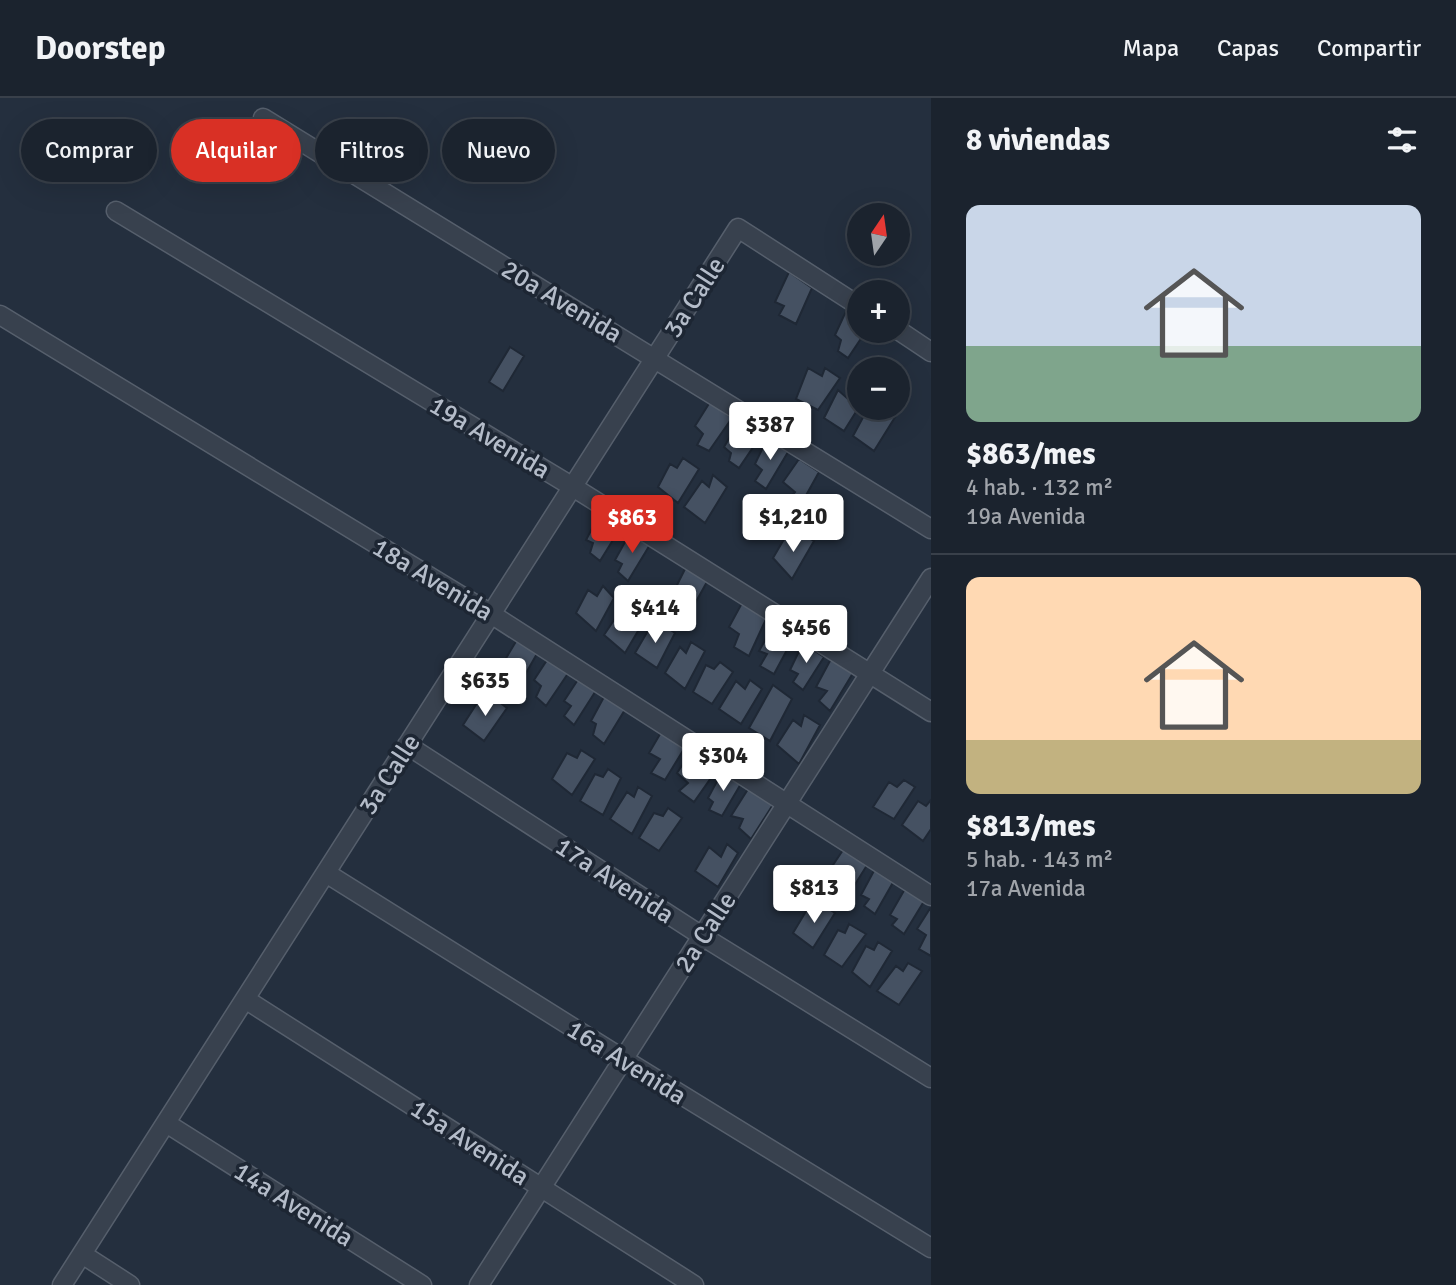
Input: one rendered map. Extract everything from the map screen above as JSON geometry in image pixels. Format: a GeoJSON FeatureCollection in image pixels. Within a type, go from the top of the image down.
{"type":"FeatureCollection","features":[{"type":"Feature","properties":{"kind":"street","name":"20a Avenida"},"geometry":{"type":"LineString","coordinates":[[263,118],[931,529]]}},
{"type":"Feature","properties":{"kind":"street","name":"19a Avenida"},"geometry":{"type":"LineString","coordinates":[[117,211],[573,487],[931,712]]}},
{"type":"Feature","properties":{"kind":"street","name":"3a Calle"},"geometry":{"type":"LineString","coordinates":[[62,1285],[738,228],[847,298]]}},
{"type":"Feature","properties":{"kind":"street","name":"18a Avenida"},"geometry":{"type":"LineString","coordinates":[[0,315],[491,614],[931,896]]}},
{"type":"Feature","properties":{"kind":"street"},"geometry":{"type":"LineString","coordinates":[[910,338],[931,352]]}},
{"type":"Feature","properties":{"kind":"street","name":"2a Calle"},"geometry":{"type":"LineString","coordinates":[[479,1285],[931,578]]}},
{"type":"Feature","properties":{"kind":"street","name":"17a Avenida"},"geometry":{"type":"LineString","coordinates":[[407,746],[702,936],[931,1078]]}},
{"type":"Feature","properties":{"kind":"street","name":"16a Avenida"},"geometry":{"type":"LineString","coordinates":[[326,873],[931,1248]]}},
{"type":"Feature","properties":{"kind":"street","name":"15a Avenida"},"geometry":{"type":"LineString","coordinates":[[245,999],[694,1285]]}},
{"type":"Feature","properties":{"kind":"street","name":"14a Avenida"},"geometry":{"type":"LineString","coordinates":[[166,1123],[422,1285]]}},
{"type":"Feature","properties":{"kind":"street"},"geometry":{"type":"LineString","coordinates":[[82,1254],[130,1285]]}},
{"type":"Feature","properties":{"kind":"building"},"geometry":{"type":"Polygon","coordinates":[[[789,272],[812,288],[796,324],[779,315],[784,306],[775,302],[789,272]]]}},
{"type":"Feature","properties":{"kind":"building"},"geometry":{"type":"Polygon","coordinates":[[[847,309],[847,343],[858,343],[849,357],[838,351],[841,340],[835,335],[847,309]]]}},
{"type":"Feature","properties":{"kind":"building"},"geometry":{"type":"Polygon","coordinates":[[[510,347],[524,356],[503,391],[489,382],[510,347]]]}},
{"type":"Feature","properties":{"kind":"building"},"geometry":{"type":"Polygon","coordinates":[[[808,368],[822,376],[825,368],[840,378],[818,410],[796,399],[808,368]]]}},
{"type":"Feature","properties":{"kind":"building"},"geometry":{"type":"Polygon","coordinates":[[[838,390],[847,398],[847,420],[851,420],[844,431],[824,418],[838,390]]]}},
{"type":"Feature","properties":{"kind":"building"},"geometry":{"type":"Polygon","coordinates":[[[710,402],[732,418],[709,451],[697,445],[703,434],[695,426],[710,402]]]}},
{"type":"Feature","properties":{"kind":"building"},"geometry":{"type":"Polygon","coordinates":[[[740,420],[762,434],[739,468],[729,461],[731,453],[724,447],[740,420]]]}},
{"type":"Feature","properties":{"kind":"building"},"geometry":{"type":"Polygon","coordinates":[[[862,420],[893,420],[874,451],[853,436],[862,420]]]}},
{"type":"Feature","properties":{"kind":"building"},"geometry":{"type":"Polygon","coordinates":[[[768,437],[788,452],[766,489],[755,481],[762,470],[755,464],[768,437]]]}},
{"type":"Feature","properties":{"kind":"building"},"geometry":{"type":"Polygon","coordinates":[[[683,458],[699,469],[678,503],[658,487],[670,464],[677,468],[683,458]]]}},
{"type":"Feature","properties":{"kind":"building"},"geometry":{"type":"Polygon","coordinates":[[[799,459],[819,472],[799,508],[788,500],[795,492],[783,482],[799,459]]]}},
{"type":"Feature","properties":{"kind":"building"},"geometry":{"type":"Polygon","coordinates":[[[713,475],[727,487],[705,523],[684,507],[702,481],[709,487],[713,475]]]}},
{"type":"Feature","properties":{"kind":"building"},"geometry":{"type":"Polygon","coordinates":[[[599,515],[621,527],[600,561],[590,553],[593,543],[586,540],[599,515]]]}},
{"type":"Feature","properties":{"kind":"building"},"geometry":{"type":"Polygon","coordinates":[[[630,533],[651,543],[628,581],[618,572],[622,564],[615,560],[630,533]]]}},
{"type":"Feature","properties":{"kind":"building"},"geometry":{"type":"Polygon","coordinates":[[[787,534],[797,542],[802,534],[814,541],[792,579],[773,558],[787,534]]]}},
{"type":"Feature","properties":{"kind":"building"},"geometry":{"type":"Polygon","coordinates":[[[686,567],[708,580],[687,618],[677,611],[680,602],[672,595],[686,567]]]}},
{"type":"Feature","properties":{"kind":"building"},"geometry":{"type":"Polygon","coordinates":[[[603,586],[614,598],[596,631],[576,613],[588,590],[597,596],[603,586]]]}},
{"type":"Feature","properties":{"kind":"building"},"geometry":{"type":"Polygon","coordinates":[[[742,603],[767,617],[749,656],[734,647],[739,634],[729,627],[742,603]]]}},
{"type":"Feature","properties":{"kind":"building"},"geometry":{"type":"Polygon","coordinates":[[[634,606],[648,614],[625,653],[604,635],[620,611],[626,617],[634,606]]]}},
{"type":"Feature","properties":{"kind":"building"},"geometry":{"type":"Polygon","coordinates":[[[661,623],[675,633],[657,668],[635,653],[649,629],[656,634],[661,623]]]}},
{"type":"Feature","properties":{"kind":"building"},"geometry":{"type":"Polygon","coordinates":[[[775,623],[794,637],[774,674],[760,666],[767,654],[759,651],[775,623]]]}},
{"type":"Feature","properties":{"kind":"building"},"geometry":{"type":"Polygon","coordinates":[[[518,638],[538,652],[518,687],[506,679],[510,671],[502,665],[518,638]]]}},
{"type":"Feature","properties":{"kind":"building"},"geometry":{"type":"Polygon","coordinates":[[[691,642],[705,651],[685,689],[665,673],[680,647],[686,653],[691,642]]]}},
{"type":"Feature","properties":{"kind":"building"},"geometry":{"type":"Polygon","coordinates":[[[803,643],[824,657],[803,690],[793,682],[798,674],[790,670],[803,643]]]}},
{"type":"Feature","properties":{"kind":"building"},"geometry":{"type":"Polygon","coordinates":[[[549,657],[569,672],[546,706],[536,697],[541,686],[534,680],[549,657]]]}},
{"type":"Feature","properties":{"kind":"building"},"geometry":{"type":"Polygon","coordinates":[[[831,659],[853,673],[830,711],[819,701],[827,691],[816,687],[831,659]]]}},
{"type":"Feature","properties":{"kind":"building"},"geometry":{"type":"Polygon","coordinates":[[[720,662],[733,672],[712,704],[693,692],[706,665],[714,669],[720,662]]]}},
{"type":"Feature","properties":{"kind":"building"},"geometry":{"type":"Polygon","coordinates":[[[579,678],[597,689],[574,725],[564,716],[571,706],[564,701],[579,678]]]}},
{"type":"Feature","properties":{"kind":"building"},"geometry":{"type":"Polygon","coordinates":[[[750,680],[762,689],[741,724],[719,709],[736,681],[745,689],[750,680]]]}},
{"type":"Feature","properties":{"kind":"building"},"geometry":{"type":"Polygon","coordinates":[[[773,685],[792,699],[770,741],[749,728],[773,685]]]}},
{"type":"Feature","properties":{"kind":"building"},"geometry":{"type":"Polygon","coordinates":[[[605,695],[626,708],[604,744],[593,735],[596,724],[591,721],[605,695]]]}},
{"type":"Feature","properties":{"kind":"building"},"geometry":{"type":"Polygon","coordinates":[[[493,697],[507,708],[484,741],[463,725],[479,700],[487,706],[493,697]]]}},
{"type":"Feature","properties":{"kind":"building"},"geometry":{"type":"Polygon","coordinates":[[[804,715],[820,725],[799,764],[777,745],[793,720],[801,726],[804,715]]]}},
{"type":"Feature","properties":{"kind":"building"},"geometry":{"type":"Polygon","coordinates":[[[663,729],[687,744],[665,780],[651,773],[660,759],[649,753],[663,729]]]}},
{"type":"Feature","properties":{"kind":"building"},"geometry":{"type":"Polygon","coordinates":[[[693,749],[720,765],[694,802],[679,791],[688,783],[677,773],[693,749]]]}},
{"type":"Feature","properties":{"kind":"building"},"geometry":{"type":"Polygon","coordinates":[[[581,750],[595,759],[572,795],[552,779],[567,753],[577,758],[581,750]]]}},
{"type":"Feature","properties":{"kind":"building"},"geometry":{"type":"Polygon","coordinates":[[[608,769],[621,778],[603,815],[580,801],[595,774],[603,777],[608,769]]]}},
{"type":"Feature","properties":{"kind":"building"},"geometry":{"type":"Polygon","coordinates":[[[722,772],[742,782],[722,816],[709,810],[713,802],[708,798],[722,772]]]}},
{"type":"Feature","properties":{"kind":"building"},"geometry":{"type":"Polygon","coordinates":[[[904,780],[915,787],[894,819],[873,807],[889,782],[897,787],[904,780]]]}},
{"type":"Feature","properties":{"kind":"building"},"geometry":{"type":"Polygon","coordinates":[[[750,786],[774,803],[751,839],[739,828],[743,819],[731,816],[750,786]]]}},
{"type":"Feature","properties":{"kind":"building"},"geometry":{"type":"Polygon","coordinates":[[[638,787],[652,796],[632,834],[610,819],[627,792],[634,797],[638,787]]]}},
{"type":"Feature","properties":{"kind":"building"},"geometry":{"type":"Polygon","coordinates":[[[931,800],[931,829],[923,841],[902,825],[918,801],[926,806],[931,800]]]}},
{"type":"Feature","properties":{"kind":"building"},"geometry":{"type":"Polygon","coordinates":[[[668,808],[682,818],[659,851],[639,838],[654,813],[663,816],[668,808]]]}},
{"type":"Feature","properties":{"kind":"building"},"geometry":{"type":"Polygon","coordinates":[[[727,844],[738,853],[718,887],[695,871],[709,847],[721,857],[727,844]]]}},
{"type":"Feature","properties":{"kind":"building"},"geometry":{"type":"Polygon","coordinates":[[[843,850],[869,862],[846,899],[833,891],[839,880],[829,871],[843,850]]]}},
{"type":"Feature","properties":{"kind":"building"},"geometry":{"type":"Polygon","coordinates":[[[876,867],[895,879],[875,914],[864,906],[869,899],[861,895],[876,867]]]}},
{"type":"Feature","properties":{"kind":"building"},"geometry":{"type":"Polygon","coordinates":[[[906,887],[926,898],[904,934],[892,925],[897,919],[890,915],[906,887]]]}},
{"type":"Feature","properties":{"kind":"building"},"geometry":{"type":"Polygon","coordinates":[[[823,905],[835,913],[813,948],[793,933],[808,908],[817,913],[823,905]]]}},
{"type":"Feature","properties":{"kind":"building"},"geometry":{"type":"Polygon","coordinates":[[[931,907],[931,956],[919,949],[926,935],[917,929],[931,907]]]}},
{"type":"Feature","properties":{"kind":"building"},"geometry":{"type":"Polygon","coordinates":[[[849,924],[866,934],[842,967],[824,955],[838,930],[845,933],[849,924]]]}},
{"type":"Feature","properties":{"kind":"building"},"geometry":{"type":"Polygon","coordinates":[[[878,942],[892,951],[870,987],[852,972],[866,946],[874,950],[878,942]]]}},
{"type":"Feature","properties":{"kind":"building"},"geometry":{"type":"Polygon","coordinates":[[[908,963],[922,971],[899,1005],[877,991],[896,966],[903,971],[908,963]]]}}]}
